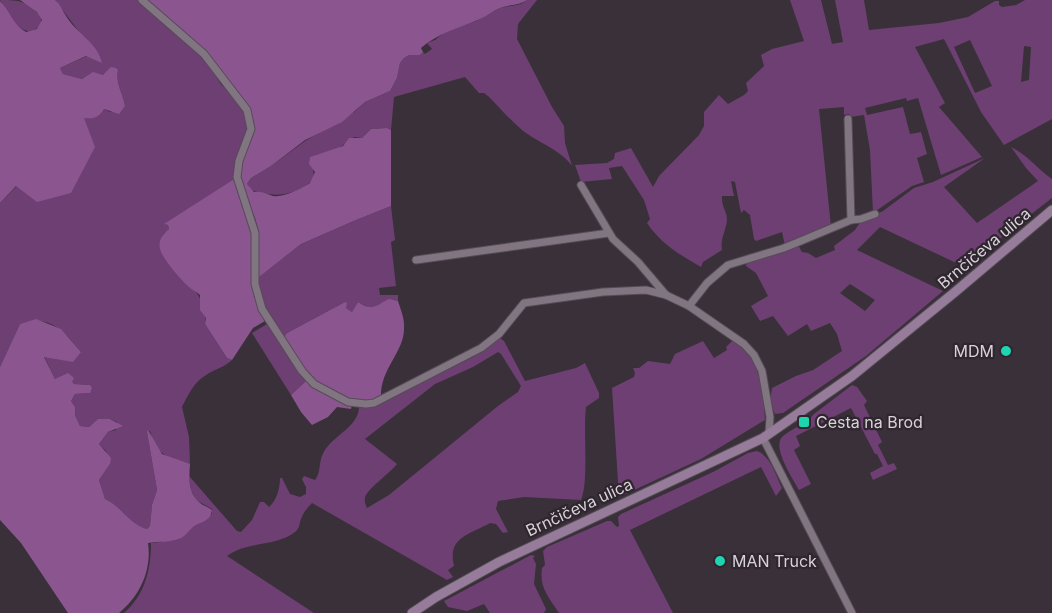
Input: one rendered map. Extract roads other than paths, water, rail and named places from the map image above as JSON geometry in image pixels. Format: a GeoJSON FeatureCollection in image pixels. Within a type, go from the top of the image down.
{"type":"FeatureCollection","features":[{"type":"Feature","properties":{"kind":"street"},"geometry":{"type":"LineString","coordinates":[[142,0],[204,54],[247,110],[251,129],[239,161],[237,177],[255,233],[255,284],[259,301],[269,321],[306,378],[340,399],[366,404],[380,400],[481,348],[499,334],[524,303],[634,290],[646,290],[666,295],[689,306],[744,344],[754,355],[762,371],[770,417],[766,436],[852,613]]}},
{"type":"Feature","properties":{"kind":"street"},"geometry":{"type":"LineString","coordinates":[[848,119],[851,220]]}},
{"type":"Feature","properties":{"kind":"street"},"geometry":{"type":"LineString","coordinates":[[581,185],[609,233],[621,248],[644,268],[666,295]]}},
{"type":"Feature","properties":{"kind":"street","name":"Brnčičeva ulica"},"geometry":{"type":"LineString","coordinates":[[412,613],[509,556],[766,436],[878,356],[1052,210]]}},
{"type":"Feature","properties":{"kind":"street"},"geometry":{"type":"LineString","coordinates":[[689,306],[707,283],[728,265],[784,248],[851,220],[875,214]]}},
{"type":"Feature","properties":{"kind":"street"},"geometry":{"type":"LineString","coordinates":[[416,260],[609,233]]}},
{"type":"Feature","properties":{"kind":"place","name":"MDM"},"geometry":{"type":"Point","coordinates":[1006,351]}},
{"type":"Feature","properties":{"kind":"place","name":"Cesta na Brod"},"geometry":{"type":"Point","coordinates":[804,422]}},
{"type":"Feature","properties":{"kind":"place","name":"MAN Truck"},"geometry":{"type":"Point","coordinates":[720,561]}}]}
